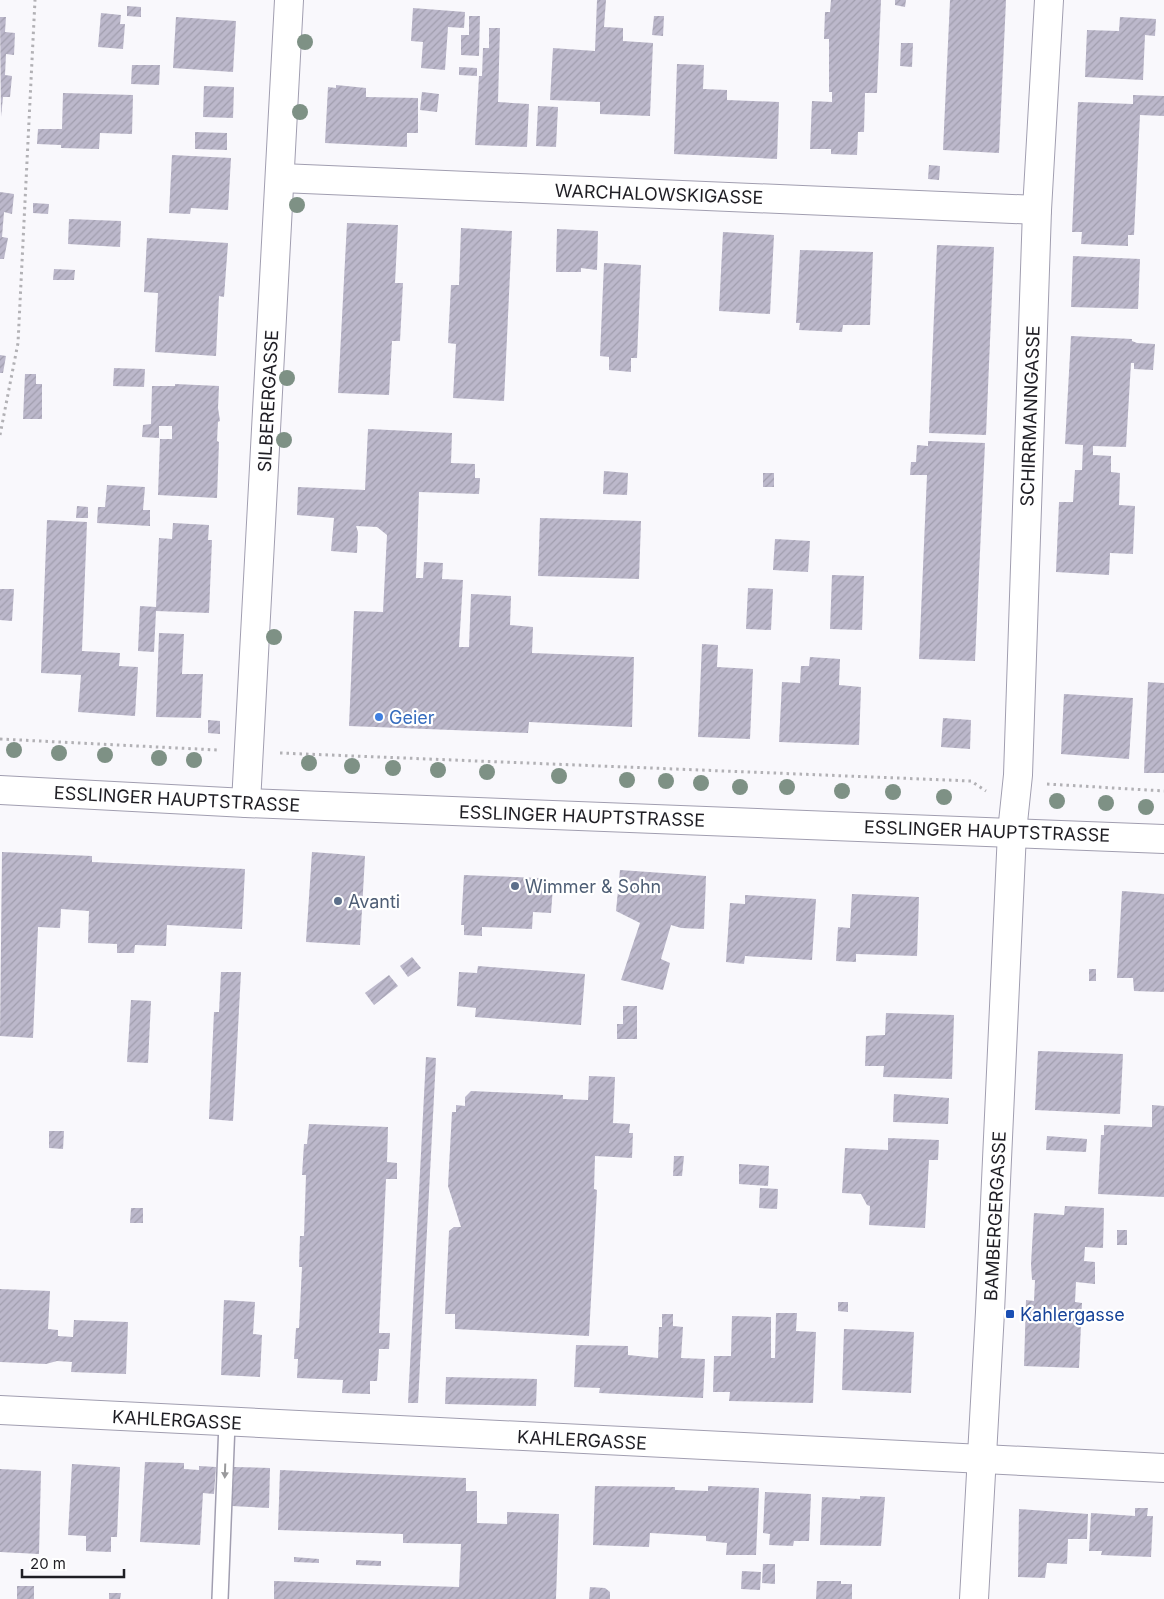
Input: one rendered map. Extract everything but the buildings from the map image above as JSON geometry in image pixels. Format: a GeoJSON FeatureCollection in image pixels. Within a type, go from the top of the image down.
{"type":"FeatureCollection","features":[{"type":"Feature","properties":{"kind":"street","name":"SILBERERGASSE"},"geometry":{"type":"LineString","coordinates":[[246,803],[281,178],[289,0]]}},
{"type":"Feature","properties":{"kind":"street","name":"SCHIRRMANNGASSE"},"geometry":{"type":"LineString","coordinates":[[1012,832],[1018,775],[1037,210],[1049,0]]}},
{"type":"Feature","properties":{"kind":"street","name":"WARCHALOWSKIGASSE"},"geometry":{"type":"LineString","coordinates":[[281,178],[1037,210]]}},
{"type":"Feature","properties":{"kind":"street","name":"ESSLINGER HAUPTSTRASSE"},"geometry":{"type":"LineString","coordinates":[[0,790],[246,803],[1164,839]]}},
{"type":"Feature","properties":{"kind":"street","name":"BAMBERGERGASSE"},"geometry":{"type":"LineString","coordinates":[[974,1599],[990,1312],[1012,832]]}},
{"type":"Feature","properties":{"kind":"street","name":"KAHLERGASSE"},"geometry":{"type":"LineString","coordinates":[[0,1410],[227,1423],[1164,1468]]}},
{"type":"Feature","properties":{"kind":"lane"},"geometry":{"type":"LineString","coordinates":[[220,1599],[227,1423]]}},
{"type":"Feature","properties":{"kind":"path"},"geometry":{"type":"LineString","coordinates":[[0,435],[18,343],[35,0]]}},
{"type":"Feature","properties":{"kind":"path"},"geometry":{"type":"LineString","coordinates":[[0,739],[218,750]]}},
{"type":"Feature","properties":{"kind":"path"},"geometry":{"type":"LineString","coordinates":[[275,753],[971,781],[992,794]]}},
{"type":"Feature","properties":{"kind":"path"},"geometry":{"type":"LineString","coordinates":[[1039,784],[1164,791]]}},
{"type":"Feature","properties":{"kind":"place","name":"Geier"},"geometry":{"type":"Point","coordinates":[379,717]}},
{"type":"Feature","properties":{"kind":"place","name":"Wimmer & Sohn"},"geometry":{"type":"Point","coordinates":[515,886]}},
{"type":"Feature","properties":{"kind":"place","name":"Avanti"},"geometry":{"type":"Point","coordinates":[338,901]}},
{"type":"Feature","properties":{"kind":"place","name":"Kahlergasse"},"geometry":{"type":"Point","coordinates":[1010,1314]}}]}
